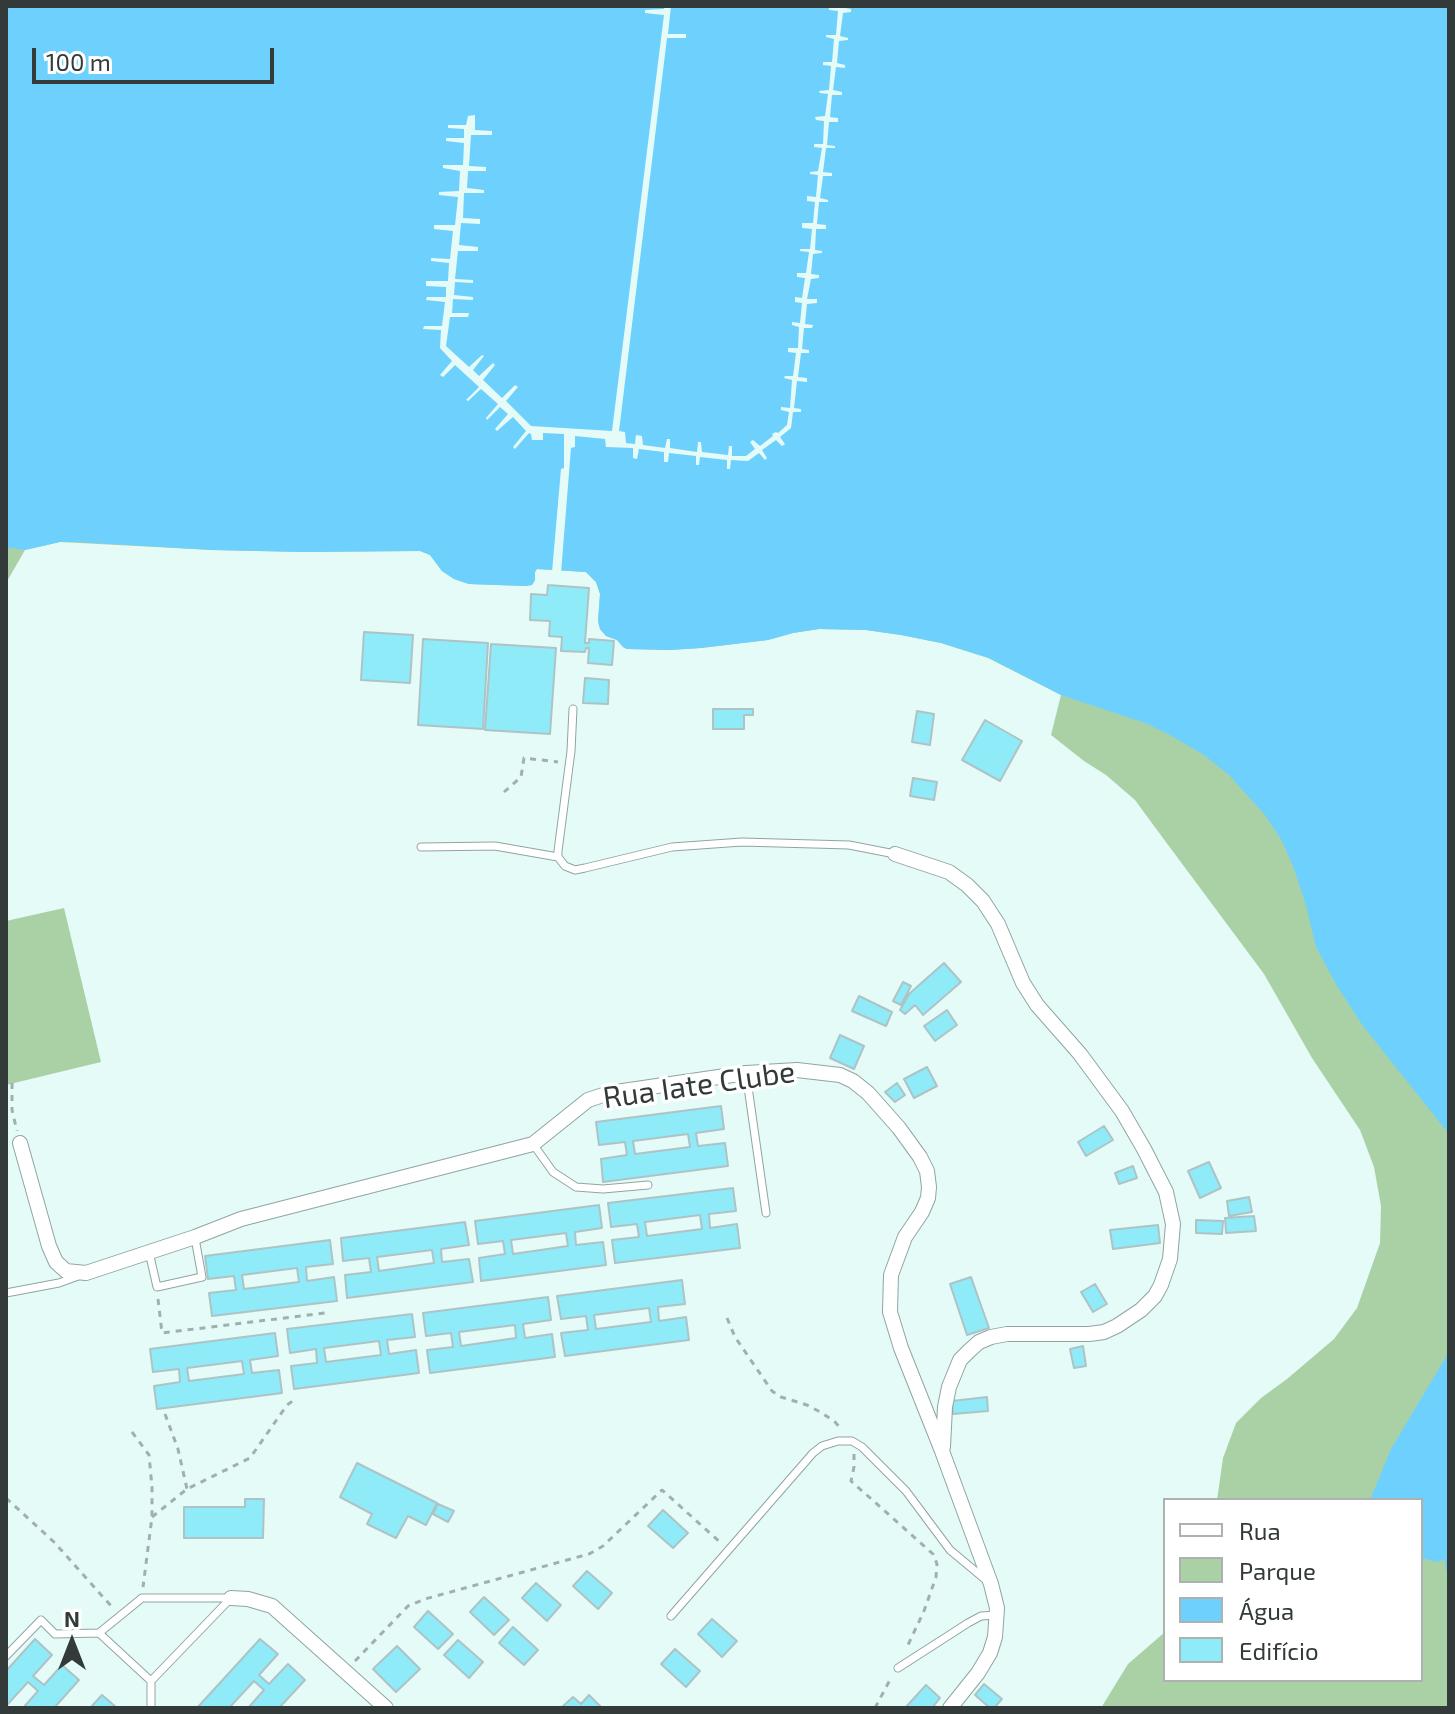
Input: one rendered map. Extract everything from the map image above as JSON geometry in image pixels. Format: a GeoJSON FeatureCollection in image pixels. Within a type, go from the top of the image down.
{"type":"FeatureCollection","features":[{"type":"Feature","properties":{"kind":"street"},"geometry":{"type":"LineString","coordinates":[[895,854],[949,872],[983,901],[998,924],[1023,983],[1037,1005],[1102,1082],[1137,1136],[1166,1192],[1173,1224],[1170,1259],[1155,1296],[1117,1326],[1089,1334],[1007,1334],[979,1342],[969,1351],[960,1360],[949,1387],[942,1451]]}},
{"type":"Feature","properties":{"kind":"street","name":"Rua Iate Clube"},"geometry":{"type":"LineString","coordinates":[[86,1273],[241,1219],[533,1144],[588,1100],[609,1093],[746,1073],[797,1070],[840,1075],[853,1081],[899,1128],[927,1171],[928,1198],[905,1237],[891,1275],[890,1312],[991,1584],[997,1615],[990,1653],[950,1708]]}},
{"type":"Feature","properties":{"kind":"street"},"geometry":{"type":"LineString","coordinates":[[20,1143],[56,1262],[66,1271],[86,1273]]}},
{"type":"Feature","properties":{"kind":"street"},"geometry":{"type":"LineString","coordinates":[[231,1598],[272,1606],[386,1708]]}},
{"type":"Feature","properties":{"kind":"lane"},"geometry":{"type":"LineString","coordinates":[[558,857],[573,709]]}},
{"type":"Feature","properties":{"kind":"lane"},"geometry":{"type":"LineString","coordinates":[[421,847],[495,846],[558,857],[565,866],[575,870],[672,847],[742,842],[849,845],[895,854]]}},
{"type":"Feature","properties":{"kind":"lane"},"geometry":{"type":"LineString","coordinates":[[746,1073],[766,1213]]}},
{"type":"Feature","properties":{"kind":"lane"},"geometry":{"type":"LineString","coordinates":[[533,1144],[553,1172],[576,1187],[603,1189],[648,1185]]}},
{"type":"Feature","properties":{"kind":"lane"},"geometry":{"type":"LineString","coordinates":[[149,1252],[157,1287],[202,1277],[195,1237]]}},
{"type":"Feature","properties":{"kind":"lane"},"geometry":{"type":"LineString","coordinates":[[6,1293],[59,1283],[86,1273]]}},
{"type":"Feature","properties":{"kind":"lane"},"geometry":{"type":"LineString","coordinates":[[671,1616],[813,1453],[822,1446],[838,1441],[852,1441],[862,1447],[906,1491],[950,1550],[991,1584]]}},
{"type":"Feature","properties":{"kind":"lane"},"geometry":{"type":"LineString","coordinates":[[6,1656],[41,1620],[55,1634],[99,1633],[142,1598],[231,1598]]}},
{"type":"Feature","properties":{"kind":"lane"},"geometry":{"type":"LineString","coordinates":[[151,1708],[151,1681],[231,1598]]}},
{"type":"Feature","properties":{"kind":"lane"},"geometry":{"type":"LineString","coordinates":[[898,1668],[981,1616],[997,1615]]}},
{"type":"Feature","properties":{"kind":"lane"},"geometry":{"type":"LineString","coordinates":[[99,1633],[151,1681]]}},
{"type":"Feature","properties":{"kind":"path"},"geometry":{"type":"LineString","coordinates":[[504,792],[521,777],[524,758],[569,763]]}},
{"type":"Feature","properties":{"kind":"path"},"geometry":{"type":"LineString","coordinates":[[12,1083],[12,1110],[20,1143]]}},
{"type":"Feature","properties":{"kind":"path"},"geometry":{"type":"LineString","coordinates":[[157,1287],[162,1333],[325,1313]]}},
{"type":"Feature","properties":{"kind":"path"},"geometry":{"type":"LineString","coordinates":[[727,1318],[735,1337],[772,1391],[822,1413],[852,1441],[854,1467],[851,1481],[933,1554],[937,1564],[936,1577],[924,1611],[898,1668],[875,1708]]}},
{"type":"Feature","properties":{"kind":"path"},"geometry":{"type":"LineString","coordinates":[[152,1517],[187,1489],[250,1458],[287,1405],[297,1398]]}},
{"type":"Feature","properties":{"kind":"path"},"geometry":{"type":"LineString","coordinates":[[165,1414],[178,1449],[187,1489]]}},
{"type":"Feature","properties":{"kind":"path"},"geometry":{"type":"LineString","coordinates":[[132,1432],[149,1455],[152,1487],[152,1517],[142,1598]]}},
{"type":"Feature","properties":{"kind":"path"},"geometry":{"type":"LineString","coordinates":[[345,1672],[408,1606],[589,1554],[603,1546],[662,1490],[729,1550]]}},
{"type":"Feature","properties":{"kind":"path"},"geometry":{"type":"LineString","coordinates":[[6,1498],[54,1542],[120,1616]]}},
{"type":"Feature","properties":{"kind":"green space"},"geometry":{"type":"Polygon","coordinates":[[[6,482],[787,594],[1254,736],[1449,1008],[1449,1708],[1101,1708],[1128,1664],[1163,1634],[1163,1682],[1423,1682],[1423,1498],[1217,1498],[1223,1458],[1236,1423],[1261,1398],[1334,1339],[1357,1308],[1380,1243],[1381,1206],[1374,1167],[1360,1130],[1312,1058],[1264,974],[1135,800],[1051,735],[1061,695],[988,658],[941,643],[866,630],[819,629],[768,640],[701,648],[627,649],[600,629],[600,594],[596,582],[586,572],[537,569],[532,585],[469,584],[442,571],[430,555],[420,551],[212,550],[60,542],[25,550],[6,583],[6,482]]]}},
{"type":"Feature","properties":{"kind":"green space"},"geometry":{"type":"Polygon","coordinates":[[[64,908],[101,1062],[6,1085],[6,921],[64,908]]]}},
{"type":"Feature","properties":{"kind":"water"},"geometry":{"type":"Polygon","coordinates":[[[6,6],[1449,6],[1449,1134],[1363,1026],[1337,986],[1316,947],[1305,902],[1282,841],[1265,815],[1229,775],[1204,755],[1170,735],[1145,723],[1061,695],[989,658],[941,643],[866,630],[819,629],[768,640],[701,648],[627,649],[600,629],[600,594],[596,582],[586,572],[537,569],[532,585],[469,584],[442,571],[430,555],[420,551],[212,550],[76,542],[60,542],[25,550],[6,547],[6,6]]]}},
{"type":"Feature","properties":{"kind":"water"},"geometry":{"type":"Polygon","coordinates":[[[1449,1352],[1449,1558],[1437,1562],[1423,1558],[1423,1498],[1371,1498],[1391,1449],[1449,1352]]]}},
{"type":"Feature","properties":{"kind":"pier"},"geometry":{"type":"Polygon","coordinates":[[[671,6],[668,34],[686,34],[686,38],[667,38],[619,431],[625,432],[626,443],[635,444],[636,435],[642,436],[643,445],[665,448],[667,439],[670,439],[670,448],[697,452],[698,442],[701,442],[702,452],[728,455],[729,446],[732,446],[732,456],[746,456],[755,449],[750,442],[753,440],[760,446],[787,425],[789,412],[781,410],[781,407],[790,408],[792,380],[784,378],[793,376],[796,353],[788,352],[788,348],[798,348],[799,327],[792,325],[792,322],[800,323],[802,303],[795,302],[795,297],[802,298],[805,278],[797,277],[797,273],[806,273],[809,252],[800,249],[810,249],[812,229],[802,228],[802,223],[813,223],[815,202],[807,201],[807,196],[816,197],[818,175],[810,172],[818,171],[822,148],[814,147],[814,144],[823,144],[824,121],[815,117],[825,116],[828,94],[819,91],[829,90],[831,66],[823,65],[823,62],[832,62],[834,39],[826,35],[836,35],[838,11],[829,8],[844,6],[851,12],[843,13],[840,36],[848,40],[839,41],[837,63],[845,65],[845,68],[836,67],[833,90],[842,92],[842,95],[832,95],[830,117],[838,118],[838,122],[829,122],[827,145],[835,148],[826,148],[823,172],[832,173],[832,176],[823,176],[820,198],[828,202],[819,202],[817,224],[826,225],[826,229],[816,229],[815,250],[822,253],[813,254],[811,274],[819,275],[819,278],[811,279],[807,299],[817,299],[817,303],[807,304],[805,324],[813,325],[812,328],[804,328],[802,349],[809,350],[809,353],[801,353],[798,377],[807,378],[807,382],[797,381],[794,408],[801,409],[801,412],[793,412],[791,428],[780,437],[785,444],[782,446],[776,440],[762,450],[767,458],[765,460],[759,453],[748,461],[731,460],[730,469],[727,469],[727,460],[700,457],[699,465],[696,465],[696,456],[669,453],[668,462],[664,462],[664,452],[639,449],[637,459],[633,458],[633,448],[606,447],[605,439],[575,436],[575,447],[571,448],[561,573],[552,572],[561,469],[564,468],[564,434],[543,433],[543,440],[532,440],[529,433],[515,449],[513,447],[526,431],[513,417],[497,431],[495,429],[508,414],[500,407],[487,420],[498,404],[481,389],[466,400],[479,387],[455,365],[443,377],[440,375],[452,361],[440,348],[441,330],[423,329],[424,326],[442,326],[445,302],[426,300],[427,297],[446,297],[446,287],[426,286],[426,281],[448,281],[449,263],[431,261],[431,258],[450,259],[453,231],[434,229],[434,225],[455,225],[458,197],[439,195],[439,192],[459,191],[460,171],[443,168],[443,165],[463,165],[464,143],[446,141],[446,138],[464,138],[464,129],[448,128],[448,125],[466,125],[468,116],[475,115],[475,130],[492,131],[492,135],[471,135],[469,166],[486,167],[486,171],[468,171],[467,188],[484,190],[484,193],[464,193],[463,218],[480,219],[480,224],[461,223],[459,245],[478,247],[478,251],[458,251],[455,279],[473,280],[473,283],[455,282],[454,295],[473,297],[473,300],[453,299],[452,313],[469,313],[468,317],[450,317],[446,346],[469,367],[484,356],[473,370],[479,376],[493,363],[495,365],[483,380],[502,398],[515,385],[518,387],[506,401],[531,426],[612,431],[664,15],[645,13],[645,10],[664,9],[671,6]]]}},
{"type":"Feature","properties":{"kind":"building"},"geometry":{"type":"Polygon","coordinates":[[[548,585],[589,588],[585,643],[589,643],[589,639],[614,641],[612,665],[588,663],[589,648],[585,652],[561,651],[562,637],[549,636],[550,621],[530,620],[531,594],[547,595],[548,585]]]}},
{"type":"Feature","properties":{"kind":"building"},"geometry":{"type":"Polygon","coordinates":[[[364,632],[413,635],[410,683],[361,680],[364,632]]]}},
{"type":"Feature","properties":{"kind":"building"},"geometry":{"type":"Polygon","coordinates":[[[423,639],[488,643],[483,729],[418,725],[423,639]]]}},
{"type":"Feature","properties":{"kind":"building"},"geometry":{"type":"Polygon","coordinates":[[[491,644],[556,648],[550,734],[485,730],[491,644]]]}},
{"type":"Feature","properties":{"kind":"building"},"geometry":{"type":"Polygon","coordinates":[[[585,678],[609,680],[608,704],[583,703],[585,678]]]}},
{"type":"Feature","properties":{"kind":"building"},"geometry":{"type":"Polygon","coordinates":[[[713,709],[753,709],[753,715],[744,715],[744,729],[713,729],[713,709]]]}},
{"type":"Feature","properties":{"kind":"building"},"geometry":{"type":"Polygon","coordinates":[[[917,711],[934,714],[930,745],[912,742],[917,711]]]}},
{"type":"Feature","properties":{"kind":"building"},"geometry":{"type":"Polygon","coordinates":[[[985,720],[1022,741],[1000,781],[962,760],[985,720]]]}},
{"type":"Feature","properties":{"kind":"building"},"geometry":{"type":"Polygon","coordinates":[[[913,778],[937,782],[934,800],[910,796],[913,778]]]}},
{"type":"Feature","properties":{"kind":"building"},"geometry":{"type":"Polygon","coordinates":[[[944,963],[961,982],[923,1015],[915,1005],[905,1014],[900,1010],[909,994],[944,963]]]}},
{"type":"Feature","properties":{"kind":"building"},"geometry":{"type":"Polygon","coordinates":[[[903,982],[911,986],[901,1005],[893,1001],[903,982]]]}},
{"type":"Feature","properties":{"kind":"building"},"geometry":{"type":"Polygon","coordinates":[[[859,996],[892,1012],[886,1026],[852,1011],[859,996]]]}},
{"type":"Feature","properties":{"kind":"building"},"geometry":{"type":"Polygon","coordinates":[[[947,1010],[957,1025],[935,1041],[924,1026],[947,1010]]]}},
{"type":"Feature","properties":{"kind":"building"},"geometry":{"type":"Polygon","coordinates":[[[840,1035],[864,1046],[854,1069],[830,1058],[840,1035]]]}},
{"type":"Feature","properties":{"kind":"building"},"geometry":{"type":"Polygon","coordinates":[[[927,1067],[937,1086],[914,1098],[904,1079],[927,1067]]]}},
{"type":"Feature","properties":{"kind":"building"},"geometry":{"type":"Polygon","coordinates":[[[897,1083],[905,1095],[895,1102],[885,1092],[897,1083]]]}},
{"type":"Feature","properties":{"kind":"building"},"geometry":{"type":"Polygon","coordinates":[[[721,1106],[724,1129],[696,1133],[698,1146],[725,1143],[728,1166],[603,1182],[601,1159],[627,1155],[625,1142],[599,1145],[596,1122],[721,1106]],[[688,1134],[633,1141],[635,1154],[690,1147],[688,1134]]]}},
{"type":"Feature","properties":{"kind":"building"},"geometry":{"type":"Polygon","coordinates":[[[1104,1126],[1113,1140],[1086,1156],[1078,1142],[1104,1126]]]}},
{"type":"Feature","properties":{"kind":"building"},"geometry":{"type":"Polygon","coordinates":[[[1209,1162],[1221,1188],[1200,1198],[1188,1171],[1209,1162]]]}},
{"type":"Feature","properties":{"kind":"building"},"geometry":{"type":"Polygon","coordinates":[[[1133,1166],[1137,1178],[1119,1184],[1115,1173],[1133,1166]]]}},
{"type":"Feature","properties":{"kind":"building"},"geometry":{"type":"Polygon","coordinates":[[[733,1188],[736,1211],[709,1214],[710,1228],[737,1224],[740,1248],[615,1263],[612,1240],[639,1237],[637,1224],[611,1227],[608,1203],[733,1188]],[[700,1215],[645,1222],[647,1236],[702,1229],[700,1215]]]}},
{"type":"Feature","properties":{"kind":"building"},"geometry":{"type":"Polygon","coordinates":[[[1249,1197],[1252,1212],[1229,1216],[1227,1201],[1249,1197]]]}},
{"type":"Feature","properties":{"kind":"building"},"geometry":{"type":"Polygon","coordinates":[[[599,1205],[602,1228],[575,1232],[576,1245],[603,1242],[606,1265],[481,1281],[479,1258],[505,1254],[503,1241],[478,1244],[475,1221],[599,1205]],[[566,1233],[511,1240],[513,1254],[568,1246],[566,1233]]]}},
{"type":"Feature","properties":{"kind":"building"},"geometry":{"type":"Polygon","coordinates":[[[1254,1216],[1256,1231],[1226,1233],[1225,1218],[1254,1216]]]}},
{"type":"Feature","properties":{"kind":"building"},"geometry":{"type":"Polygon","coordinates":[[[1196,1220],[1223,1221],[1222,1234],[1196,1233],[1196,1220]]]}},
{"type":"Feature","properties":{"kind":"building"},"geometry":{"type":"Polygon","coordinates":[[[465,1222],[469,1245],[441,1249],[442,1262],[469,1259],[473,1282],[347,1298],[345,1275],[371,1272],[369,1258],[343,1261],[341,1238],[465,1222]],[[432,1250],[377,1257],[379,1271],[434,1263],[432,1250]]]}},
{"type":"Feature","properties":{"kind":"building"},"geometry":{"type":"Polygon","coordinates":[[[1158,1225],[1160,1243],[1113,1249],[1110,1230],[1158,1225]]]}},
{"type":"Feature","properties":{"kind":"building"},"geometry":{"type":"Polygon","coordinates":[[[330,1240],[333,1264],[306,1267],[307,1281],[334,1277],[337,1301],[212,1316],[209,1293],[236,1290],[234,1276],[208,1279],[205,1256],[330,1240]],[[297,1268],[242,1275],[244,1289],[299,1282],[297,1268]]]}},
{"type":"Feature","properties":{"kind":"building"},"geometry":{"type":"Polygon","coordinates":[[[971,1277],[989,1328],[967,1335],[950,1284],[971,1277]]]}},
{"type":"Feature","properties":{"kind":"building"},"geometry":{"type":"Polygon","coordinates":[[[682,1280],[685,1304],[658,1307],[659,1321],[686,1317],[689,1340],[565,1356],[561,1333],[588,1330],[586,1316],[561,1319],[557,1296],[682,1280]],[[649,1308],[594,1315],[596,1329],[651,1322],[649,1308]]]}},
{"type":"Feature","properties":{"kind":"building"},"geometry":{"type":"Polygon","coordinates":[[[1095,1284],[1107,1304],[1093,1312],[1081,1292],[1095,1284]]]}},
{"type":"Feature","properties":{"kind":"building"},"geometry":{"type":"Polygon","coordinates":[[[548,1297],[551,1320],[523,1324],[525,1338],[552,1334],[555,1357],[430,1373],[427,1350],[453,1347],[451,1333],[426,1336],[423,1313],[548,1297]],[[515,1325],[459,1332],[461,1346],[516,1338],[515,1325]]]}},
{"type":"Feature","properties":{"kind":"building"},"geometry":{"type":"Polygon","coordinates":[[[412,1314],[415,1337],[387,1340],[389,1354],[416,1350],[419,1373],[294,1389],[291,1366],[317,1363],[316,1349],[290,1353],[287,1329],[412,1314]],[[379,1341],[324,1348],[326,1362],[381,1355],[379,1341]]]}},
{"type":"Feature","properties":{"kind":"building"},"geometry":{"type":"Polygon","coordinates":[[[275,1333],[278,1356],[250,1360],[252,1373],[279,1370],[282,1393],[157,1409],[154,1386],[180,1382],[179,1369],[153,1372],[150,1349],[275,1333]],[[242,1361],[187,1368],[189,1381],[244,1374],[242,1361]]]}},
{"type":"Feature","properties":{"kind":"building"},"geometry":{"type":"Polygon","coordinates":[[[1083,1346],[1086,1366],[1074,1368],[1070,1349],[1083,1346]]]}},
{"type":"Feature","properties":{"kind":"building"},"geometry":{"type":"Polygon","coordinates":[[[987,1397],[988,1411],[953,1414],[952,1401],[987,1397]]]}},
{"type":"Feature","properties":{"kind":"building"},"geometry":{"type":"Polygon","coordinates":[[[357,1463],[437,1503],[426,1525],[408,1516],[396,1538],[367,1524],[372,1514],[340,1497],[357,1463]]]}},
{"type":"Feature","properties":{"kind":"building"},"geometry":{"type":"Polygon","coordinates":[[[245,1499],[264,1499],[263,1538],[184,1538],[184,1507],[245,1507],[245,1499]]]}},
{"type":"Feature","properties":{"kind":"building"},"geometry":{"type":"Polygon","coordinates":[[[438,1504],[454,1511],[448,1522],[433,1514],[438,1504]]]}},
{"type":"Feature","properties":{"kind":"building"},"geometry":{"type":"Polygon","coordinates":[[[663,1510],[688,1533],[673,1548],[648,1526],[663,1510]]]}},
{"type":"Feature","properties":{"kind":"building"},"geometry":{"type":"Polygon","coordinates":[[[587,1571],[612,1593],[598,1609],[573,1586],[587,1571]]]}},
{"type":"Feature","properties":{"kind":"building"},"geometry":{"type":"Polygon","coordinates":[[[536,1583],[561,1605],[547,1621],[522,1598],[536,1583]]]}},
{"type":"Feature","properties":{"kind":"building"},"geometry":{"type":"Polygon","coordinates":[[[484,1597],[509,1620],[494,1635],[470,1612],[484,1597]]]}},
{"type":"Feature","properties":{"kind":"building"},"geometry":{"type":"Polygon","coordinates":[[[428,1611],[453,1634],[438,1649],[414,1627],[428,1611]]]}},
{"type":"Feature","properties":{"kind":"building"},"geometry":{"type":"Polygon","coordinates":[[[712,1619],[737,1641],[722,1657],[698,1634],[712,1619]]]}},
{"type":"Feature","properties":{"kind":"building"},"geometry":{"type":"Polygon","coordinates":[[[513,1627],[538,1650],[524,1665],[499,1643],[513,1627]]]}},
{"type":"Feature","properties":{"kind":"building"},"geometry":{"type":"Polygon","coordinates":[[[35,1639],[52,1655],[33,1676],[44,1685],[62,1665],[79,1680],[54,1708],[23,1708],[38,1691],[28,1682],[6,1706],[6,1671],[35,1639]]]}},
{"type":"Feature","properties":{"kind":"building"},"geometry":{"type":"Polygon","coordinates":[[[260,1639],[278,1654],[259,1675],[269,1684],[288,1664],[305,1680],[279,1708],[248,1708],[264,1690],[254,1681],[229,1708],[197,1708],[260,1639]]]}},
{"type":"Feature","properties":{"kind":"building"},"geometry":{"type":"Polygon","coordinates":[[[458,1640],[483,1662],[469,1678],[444,1655],[458,1640]]]}},
{"type":"Feature","properties":{"kind":"building"},"geometry":{"type":"Polygon","coordinates":[[[397,1646],[420,1669],[396,1692],[373,1669],[397,1646]]]}},
{"type":"Feature","properties":{"kind":"building"},"geometry":{"type":"Polygon","coordinates":[[[675,1649],[700,1671],[686,1687],[661,1664],[675,1649]]]}},
{"type":"Feature","properties":{"kind":"building"},"geometry":{"type":"Polygon","coordinates":[[[984,1684],[1002,1699],[994,1708],[975,1695],[984,1684]]]}},
{"type":"Feature","properties":{"kind":"building"},"geometry":{"type":"Polygon","coordinates":[[[926,1685],[940,1698],[932,1708],[905,1708],[926,1685]]]}},
{"type":"Feature","properties":{"kind":"building"},"geometry":{"type":"Polygon","coordinates":[[[102,1695],[117,1708],[90,1708],[102,1695]]]}},
{"type":"Feature","properties":{"kind":"building"},"geometry":{"type":"Polygon","coordinates":[[[589,1695],[602,1708],[561,1708],[573,1697],[581,1704],[589,1695]]]}},
{"type":"Feature","properties":{"kind":"waterway"},"geometry":{"type":"LineString","coordinates":[[1447,1560],[1449,1571]]}}]}
